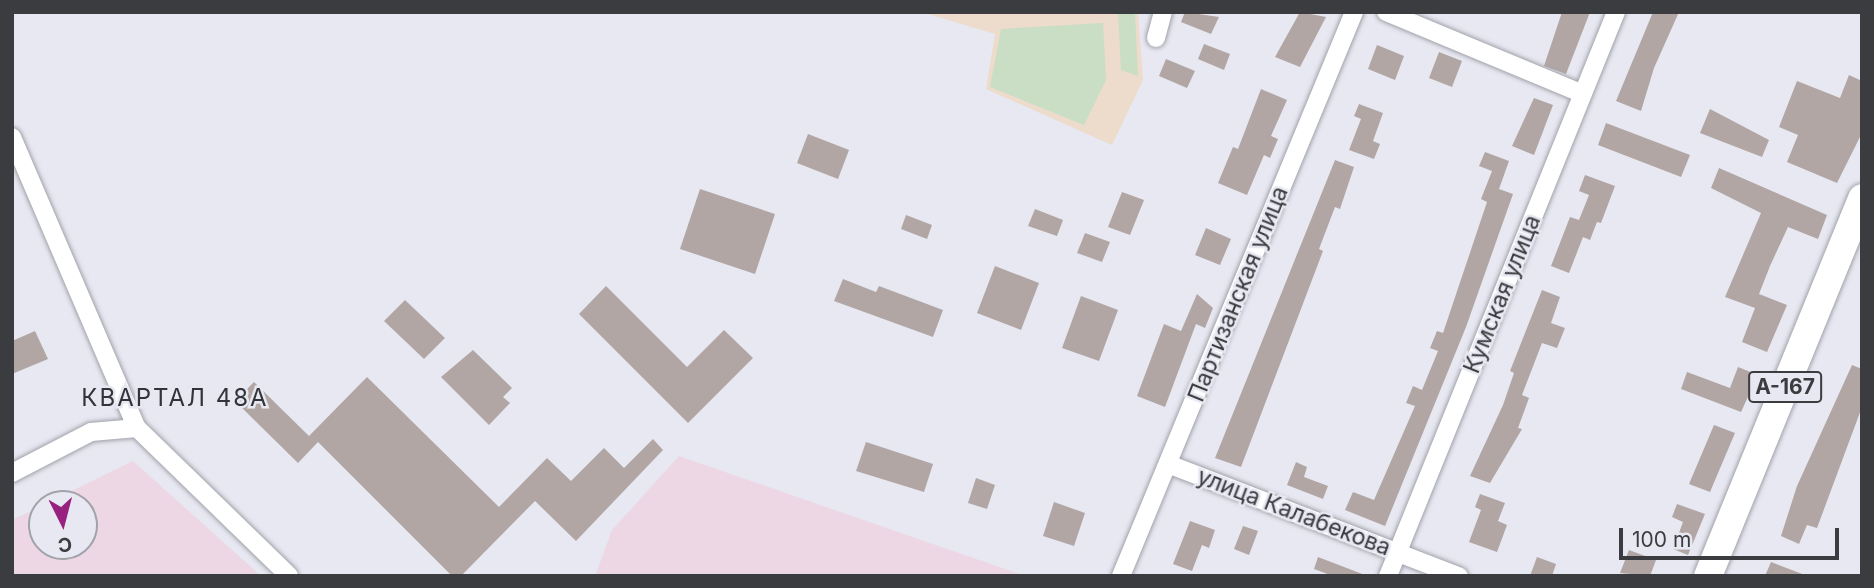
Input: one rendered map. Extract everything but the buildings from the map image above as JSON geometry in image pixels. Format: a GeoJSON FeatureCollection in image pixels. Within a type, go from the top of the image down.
{"type":"FeatureCollection","features":[{"type":"Feature","properties":{"kind":"main road","name":"А-167"},"geometry":{"type":"LineString","coordinates":[[1708,576],[1862,198]]}},
{"type":"Feature","properties":{"kind":"street"},"geometry":{"type":"LineString","coordinates":[[1156,38],[1163,12]]}},
{"type":"Feature","properties":{"kind":"street","name":"Партизанская улица"},"geometry":{"type":"LineString","coordinates":[[1121,576],[1354,12]]}},
{"type":"Feature","properties":{"kind":"street"},"geometry":{"type":"LineString","coordinates":[[1386,12],[1583,94]]}},
{"type":"Feature","properties":{"kind":"street","name":"Кумская улица"},"geometry":{"type":"LineString","coordinates":[[1388,576],[1616,12]]}},
{"type":"Feature","properties":{"kind":"street"},"geometry":{"type":"LineString","coordinates":[[12,137],[137,428],[289,576]]}},
{"type":"Feature","properties":{"kind":"street"},"geometry":{"type":"LineString","coordinates":[[12,473],[91,432],[137,428]]}},
{"type":"Feature","properties":{"kind":"street","name":"улица Калабекова"},"geometry":{"type":"LineString","coordinates":[[1168,464],[1459,576]]}},
{"type":"Feature","properties":{"kind":"shaded area"},"geometry":{"type":"Polygon","coordinates":[[[921,12],[1138,12],[1143,80],[1112,145],[986,89],[995,34],[921,12]]]}},
{"type":"Feature","properties":{"kind":"shaded area"},"geometry":{"type":"Polygon","coordinates":[[[679,456],[1025,576],[595,576],[612,530],[679,456]]]}},
{"type":"Feature","properties":{"kind":"shaded area"},"geometry":{"type":"Polygon","coordinates":[[[133,461],[261,576],[12,576],[12,520],[28,513],[28,560],[98,560],[98,490],[74,490],[133,461]]]}},
{"type":"Feature","properties":{"kind":"green space"},"geometry":{"type":"Polygon","coordinates":[[[1118,12],[1135,12],[1138,76],[1121,70],[1118,12]]]}},
{"type":"Feature","properties":{"kind":"green space"},"geometry":{"type":"Polygon","coordinates":[[[1103,23],[1106,80],[1084,125],[990,87],[1001,29],[1103,23]]]}},
{"type":"Feature","properties":{"kind":"district","name":"КВАРТАЛ 48А"},"geometry":{"type":"Point","coordinates":[175,398]}}]}
